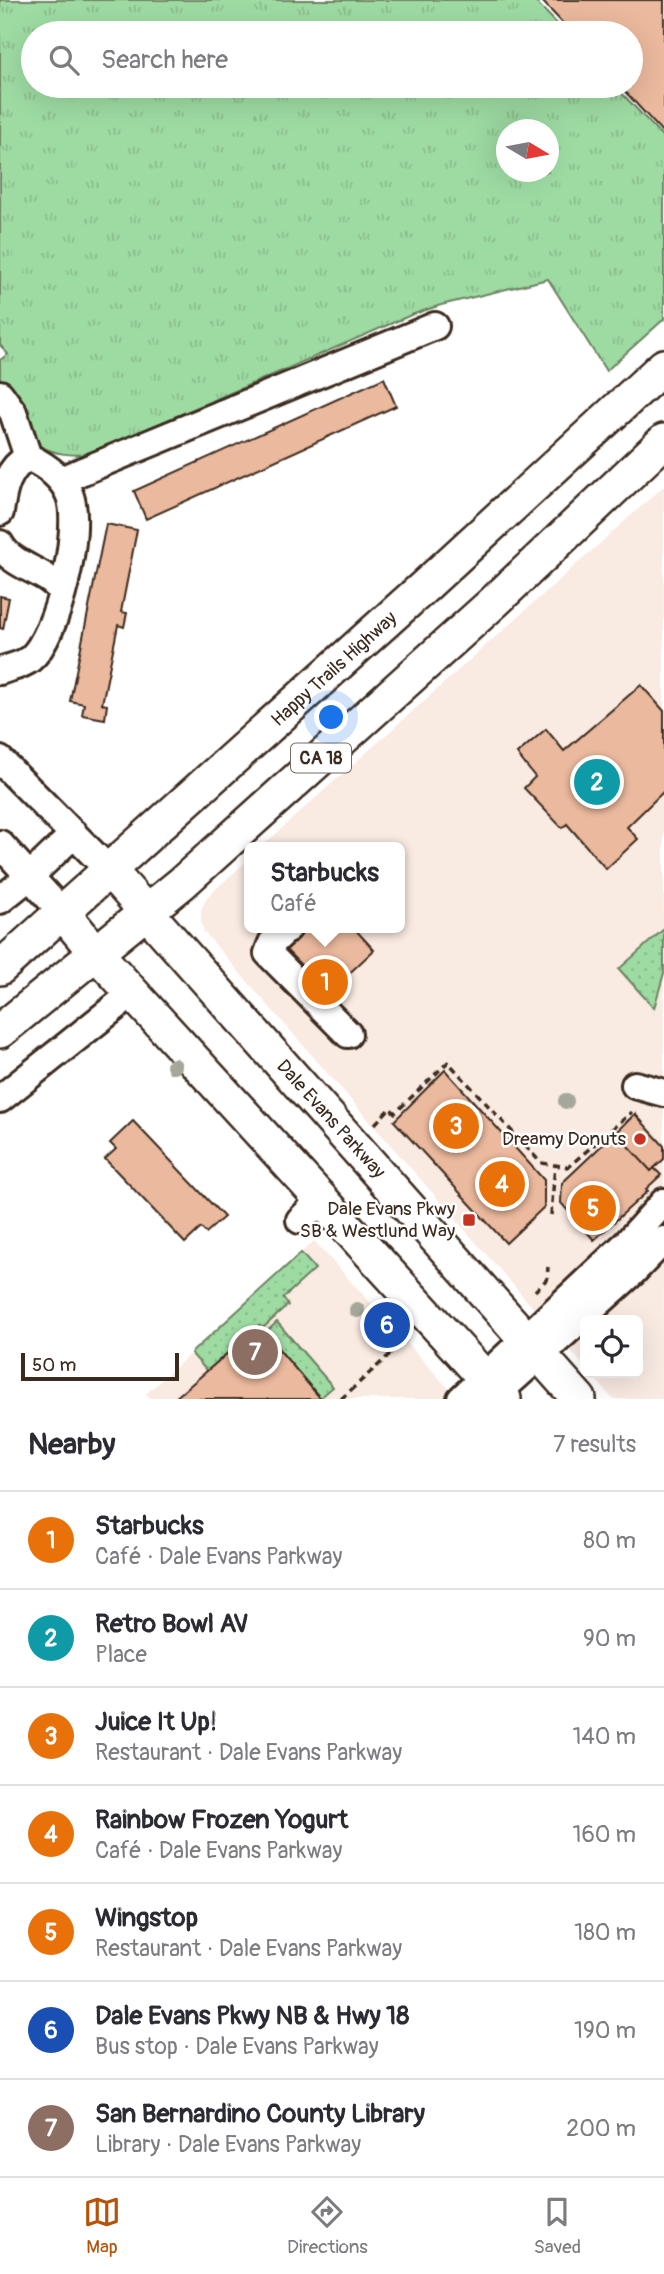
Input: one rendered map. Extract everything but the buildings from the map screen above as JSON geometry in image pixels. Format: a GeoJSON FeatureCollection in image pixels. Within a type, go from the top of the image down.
{"type":"FeatureCollection","features":[{"type":"Feature","properties":{"kind":"main road","name":"Happy Trails Highway"},"geometry":{"type":"LineString","coordinates":[[0,968],[664,366]]}},
{"type":"Feature","properties":{"kind":"main road","name":"CA 18"},"geometry":{"type":"LineString","coordinates":[[0,1031],[193,874],[494,602],[664,442]]}},
{"type":"Feature","properties":{"kind":"main road","name":"Dale Evans Parkway"},"geometry":{"type":"LineString","coordinates":[[110,871],[579,1399]]}},
{"type":"Feature","properties":{"kind":"main road"},"geometry":{"type":"LineString","coordinates":[[62,912],[96,953],[134,992],[311,1210],[487,1393]]}},
{"type":"Feature","properties":{"kind":"street"},"geometry":{"type":"LineString","coordinates":[[61,480],[435,326]]}},
{"type":"Feature","properties":{"kind":"street"},"geometry":{"type":"LineString","coordinates":[[0,394],[13,412],[28,457],[61,480],[69,496],[74,521],[62,592],[50,630],[38,649],[25,662],[0,671]]}},
{"type":"Feature","properties":{"kind":"street"},"geometry":{"type":"LineString","coordinates":[[0,512],[8,478],[15,467],[28,457]]}},
{"type":"Feature","properties":{"kind":"street"},"geometry":{"type":"LineString","coordinates":[[0,544],[12,558],[47,579],[62,592]]}},
{"type":"Feature","properties":{"kind":"street"},"geometry":{"type":"LineString","coordinates":[[0,760],[110,871]]}},
{"type":"Feature","properties":{"kind":"street"},"geometry":{"type":"LineString","coordinates":[[0,900],[74,834]]}},
{"type":"Feature","properties":{"kind":"street"},"geometry":{"type":"LineString","coordinates":[[0,844],[62,912]]}},
{"type":"Feature","properties":{"kind":"street"},"geometry":{"type":"LineString","coordinates":[[283,933],[272,943],[268,953],[348,1034]]}},
{"type":"Feature","properties":{"kind":"street"},"geometry":{"type":"LineString","coordinates":[[0,1099],[134,992]]}},
{"type":"Feature","properties":{"kind":"street"},"geometry":{"type":"LineString","coordinates":[[635,1085],[664,1093]]}},
{"type":"Feature","properties":{"kind":"street"},"geometry":{"type":"LineString","coordinates":[[487,1393],[534,1346],[664,1202]]}},
{"type":"Feature","properties":{"kind":"street"},"geometry":{"type":"LineString","coordinates":[[534,1346],[632,1273],[664,1240]]}},
{"type":"Feature","properties":{"kind":"path"},"geometry":{"type":"LineString","coordinates":[[375,1124],[390,1108],[395,1113],[448,1062],[541,1163],[568,1167],[632,1112]]}},
{"type":"Feature","properties":{"kind":"path"},"geometry":{"type":"LineString","coordinates":[[551,1215],[555,1165]]}},
{"type":"Feature","properties":{"kind":"path"},"geometry":{"type":"LineString","coordinates":[[535,1292],[547,1279],[548,1268]]}},
{"type":"Feature","properties":{"kind":"path"},"geometry":{"type":"LineString","coordinates":[[341,1399],[407,1339]]}},
{"type":"Feature","properties":{"kind":"shaded area"},"geometry":{"type":"Polygon","coordinates":[[[664,486],[664,1399],[613,1399],[594,1378],[643,1378],[643,1315],[580,1315],[580,1361],[204,932],[201,910],[207,897],[244,863],[244,933],[405,933],[405,842],[267,842],[664,486]]]}},
{"type":"Feature","properties":{"kind":"shaded area"},"geometry":{"type":"Polygon","coordinates":[[[314,1241],[458,1399],[151,1399],[146,1394],[314,1241]]]}},
{"type":"Feature","properties":{"kind":"green space"},"geometry":{"type":"Polygon","coordinates":[[[0,0],[534,0],[554,21],[21,21],[21,98],[626,98],[664,138],[664,319],[606,371],[548,279],[411,315],[89,454],[75,455],[37,445],[0,385],[0,360],[8,354],[0,345],[0,0]]]}},
{"type":"Feature","properties":{"kind":"green space"},"geometry":{"type":"Polygon","coordinates":[[[664,929],[664,973],[654,1008],[619,969],[664,929]]]}},
{"type":"Feature","properties":{"kind":"green space"},"geometry":{"type":"Polygon","coordinates":[[[301,1253],[315,1269],[283,1298],[288,1305],[262,1329],[258,1326],[207,1371],[191,1353],[301,1253]]]}},
{"type":"Feature","properties":{"kind":"green space"},"geometry":{"type":"Polygon","coordinates":[[[277,1322],[333,1387],[320,1398],[265,1333],[277,1322]]]}},
{"type":"Feature","properties":{"kind":"place","name":"Retro Bowl AV"},"geometry":{"type":"Point","coordinates":[597,782]}},
{"type":"Feature","properties":{"kind":"place","name":"Starbucks"},"geometry":{"type":"Point","coordinates":[325,982]}},
{"type":"Feature","properties":{"kind":"place","name":"Juice It Up!"},"geometry":{"type":"Point","coordinates":[456,1126]}},
{"type":"Feature","properties":{"kind":"place","name":"Dreamy Donuts"},"geometry":{"type":"Point","coordinates":[640,1139]}},
{"type":"Feature","properties":{"kind":"place","name":"Rainbow Frozen Yogurt"},"geometry":{"type":"Point","coordinates":[502,1184]}},
{"type":"Feature","properties":{"kind":"place","name":"Wingstop"},"geometry":{"type":"Point","coordinates":[593,1208]}},
{"type":"Feature","properties":{"kind":"place","name":"Dale Evans Pkwy SB & Westlund Way"},"geometry":{"type":"Point","coordinates":[469,1220]}},
{"type":"Feature","properties":{"kind":"place","name":"Dale Evans Pkwy NB & Hwy 18"},"geometry":{"type":"Point","coordinates":[387,1325]}},
{"type":"Feature","properties":{"kind":"place","name":"San Bernardino County Library"},"geometry":{"type":"Point","coordinates":[255,1352]}}]}
